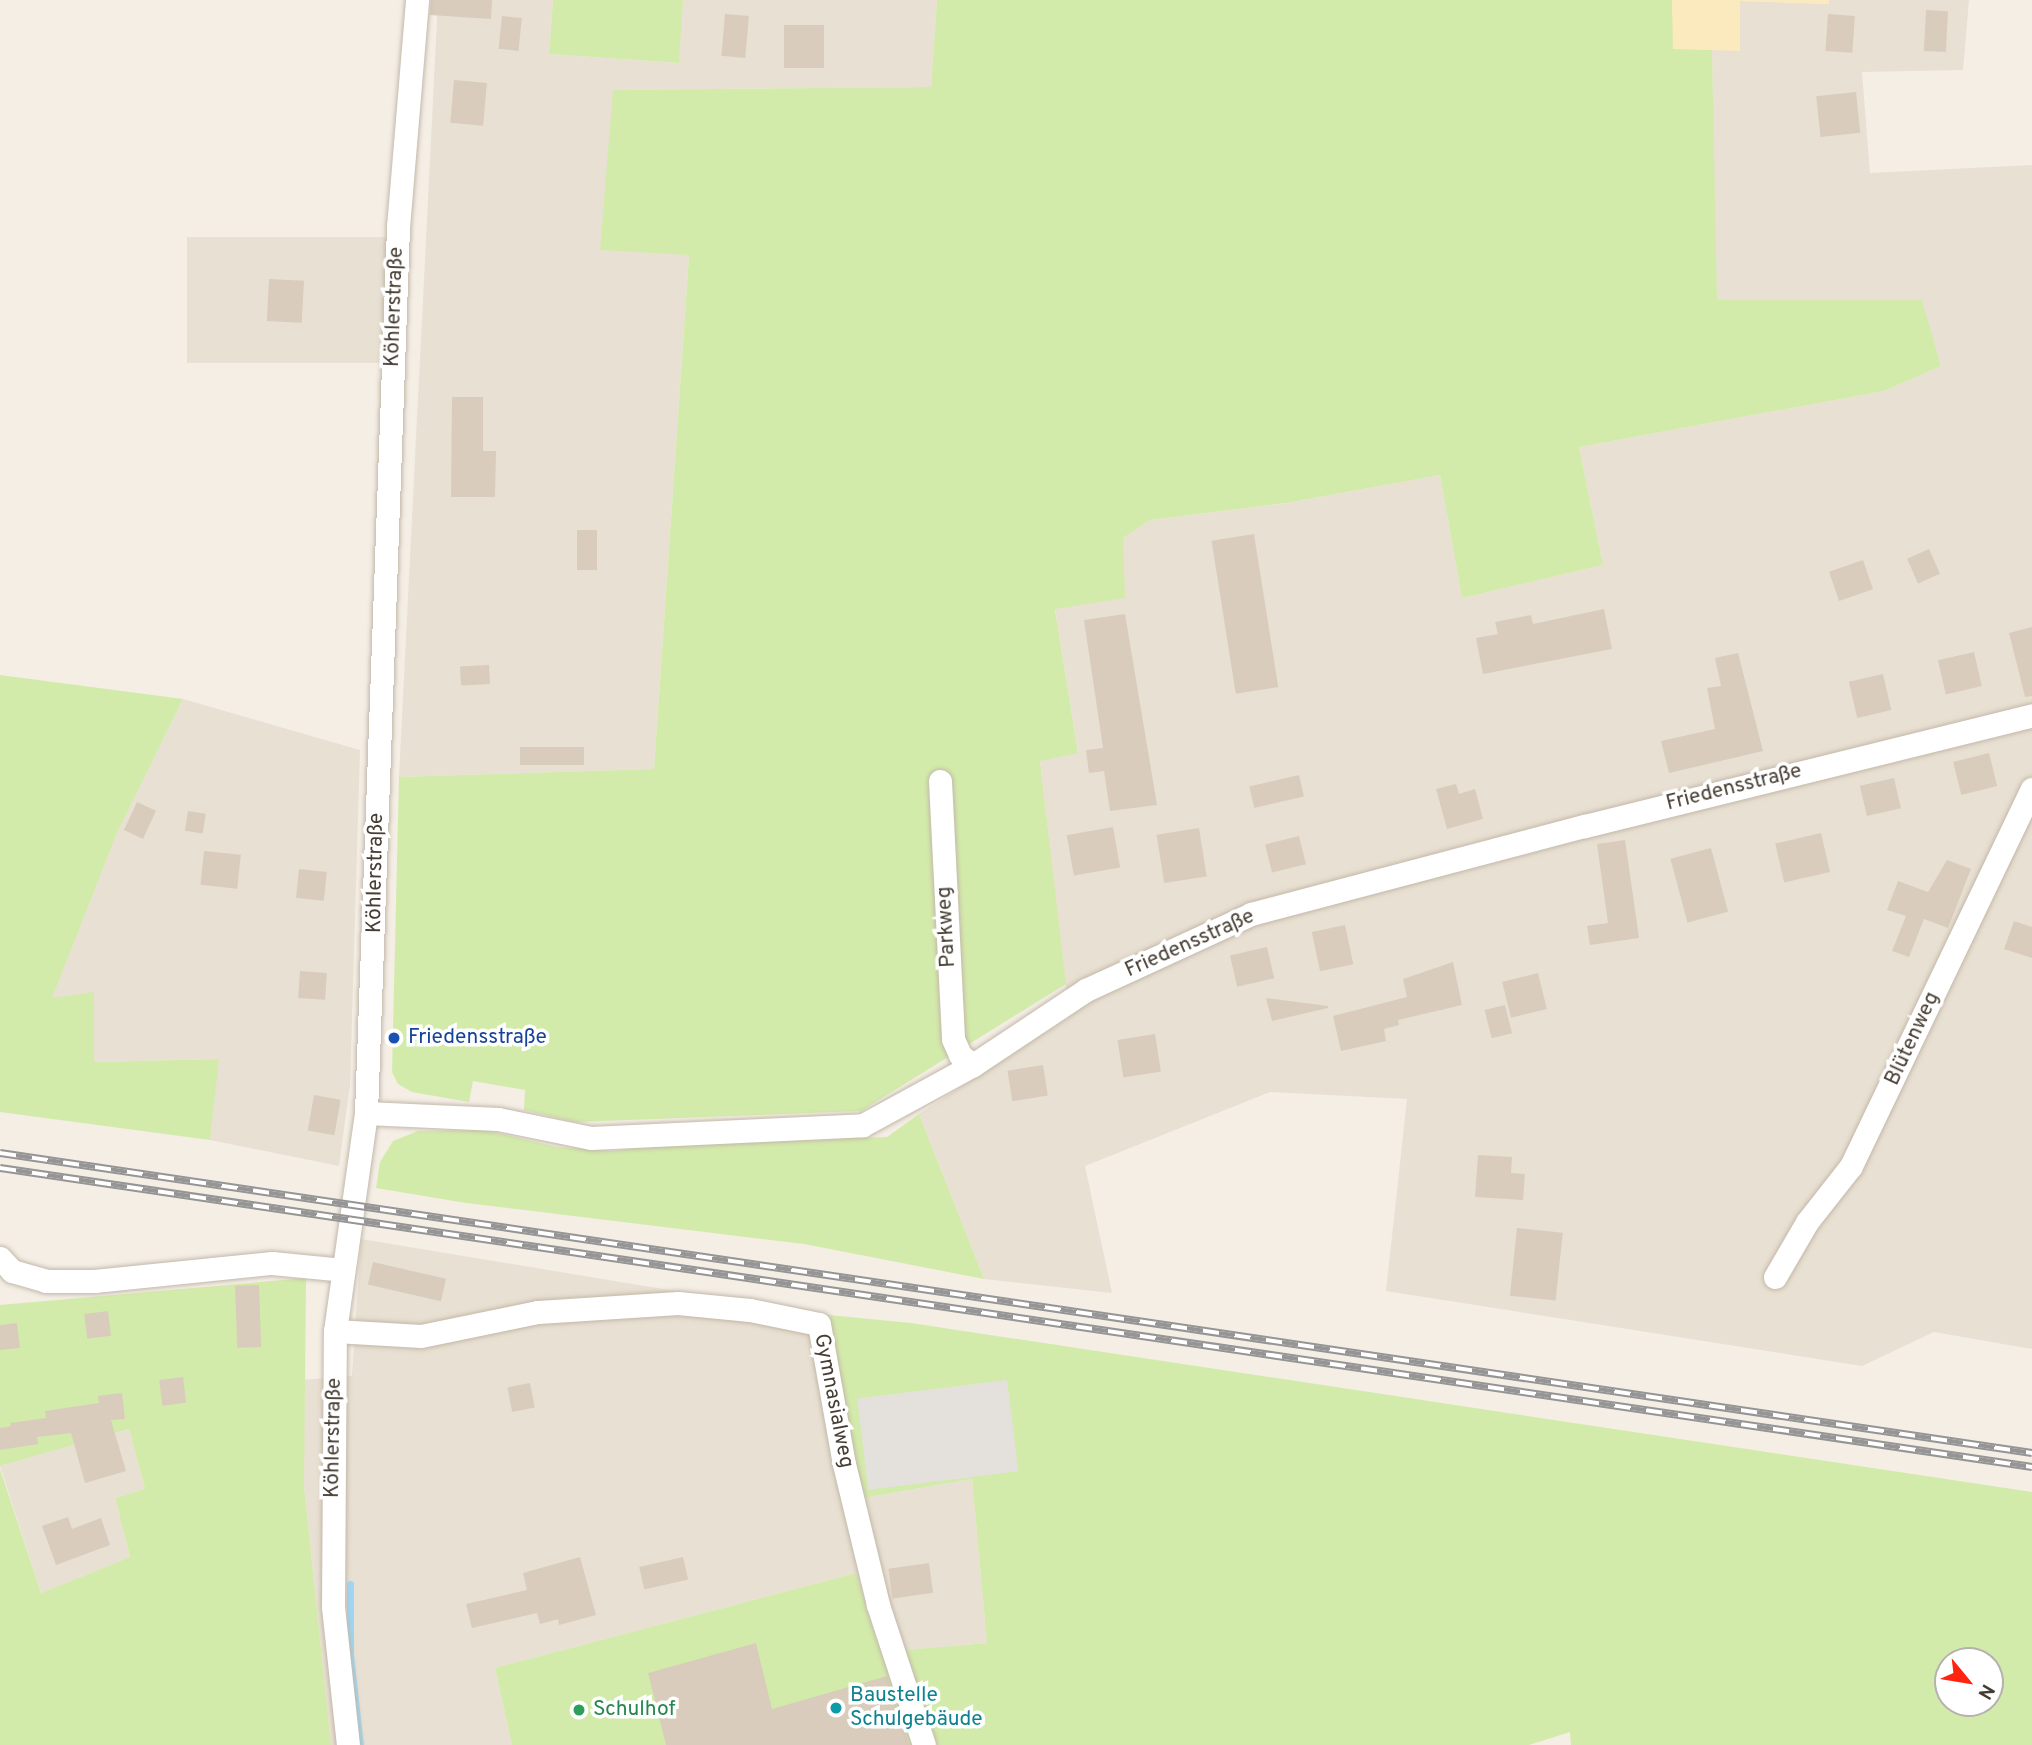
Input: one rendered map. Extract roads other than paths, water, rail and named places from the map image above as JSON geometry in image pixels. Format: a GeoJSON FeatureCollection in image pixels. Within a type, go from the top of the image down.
{"type":"FeatureCollection","features":[{"type":"Feature","properties":{"kind":"street","name":"Köhlerstraße"},"geometry":{"type":"LineString","coordinates":[[348,1745],[333,1606],[335,1331],[366,1113],[398,227],[417,0]]}},
{"type":"Feature","properties":{"kind":"street","name":"Friedensstraße"},"geometry":{"type":"LineString","coordinates":[[366,1113],[498,1119],[591,1138],[863,1125],[973,1066],[1087,990],[1251,915],[1597,822],[2032,715]]}},
{"type":"Feature","properties":{"kind":"street","name":"Parkweg"},"geometry":{"type":"LineString","coordinates":[[940,780],[953,1039],[960,1055],[973,1066]]}},
{"type":"Feature","properties":{"kind":"street","name":"Blütenweg"},"geometry":{"type":"LineString","coordinates":[[1775,1278],[1807,1222],[1851,1166],[2032,789]]}},
{"type":"Feature","properties":{"kind":"street"},"geometry":{"type":"LineString","coordinates":[[0,1258],[12,1271],[46,1281],[94,1281],[261,1263],[316,1265],[343,1270]]}},
{"type":"Feature","properties":{"kind":"street","name":"Gymnasialweg"},"geometry":{"type":"LineString","coordinates":[[335,1331],[421,1336],[538,1312],[678,1303],[750,1310],[819,1324],[844,1464],[878,1605],[924,1745]]}},
{"type":"Feature","properties":{"kind":"waterway"},"geometry":{"type":"LineString","coordinates":[[350,1584],[350,1655],[360,1745]]}},
{"type":"Feature","properties":{"kind":"railway"},"geometry":{"type":"LineString","coordinates":[[0,1153],[2032,1453]]}},
{"type":"Feature","properties":{"kind":"railway"},"geometry":{"type":"LineString","coordinates":[[0,1168],[2032,1467]]}},
{"type":"Feature","properties":{"kind":"place","name":"Friedensstraße"},"geometry":{"type":"Point","coordinates":[394,1038]}},
{"type":"Feature","properties":{"kind":"place","name":"Baustelle Schulgebäude"},"geometry":{"type":"Point","coordinates":[836,1708]}},
{"type":"Feature","properties":{"kind":"place","name":"Schulhof"},"geometry":{"type":"Point","coordinates":[579,1710]}}]}
